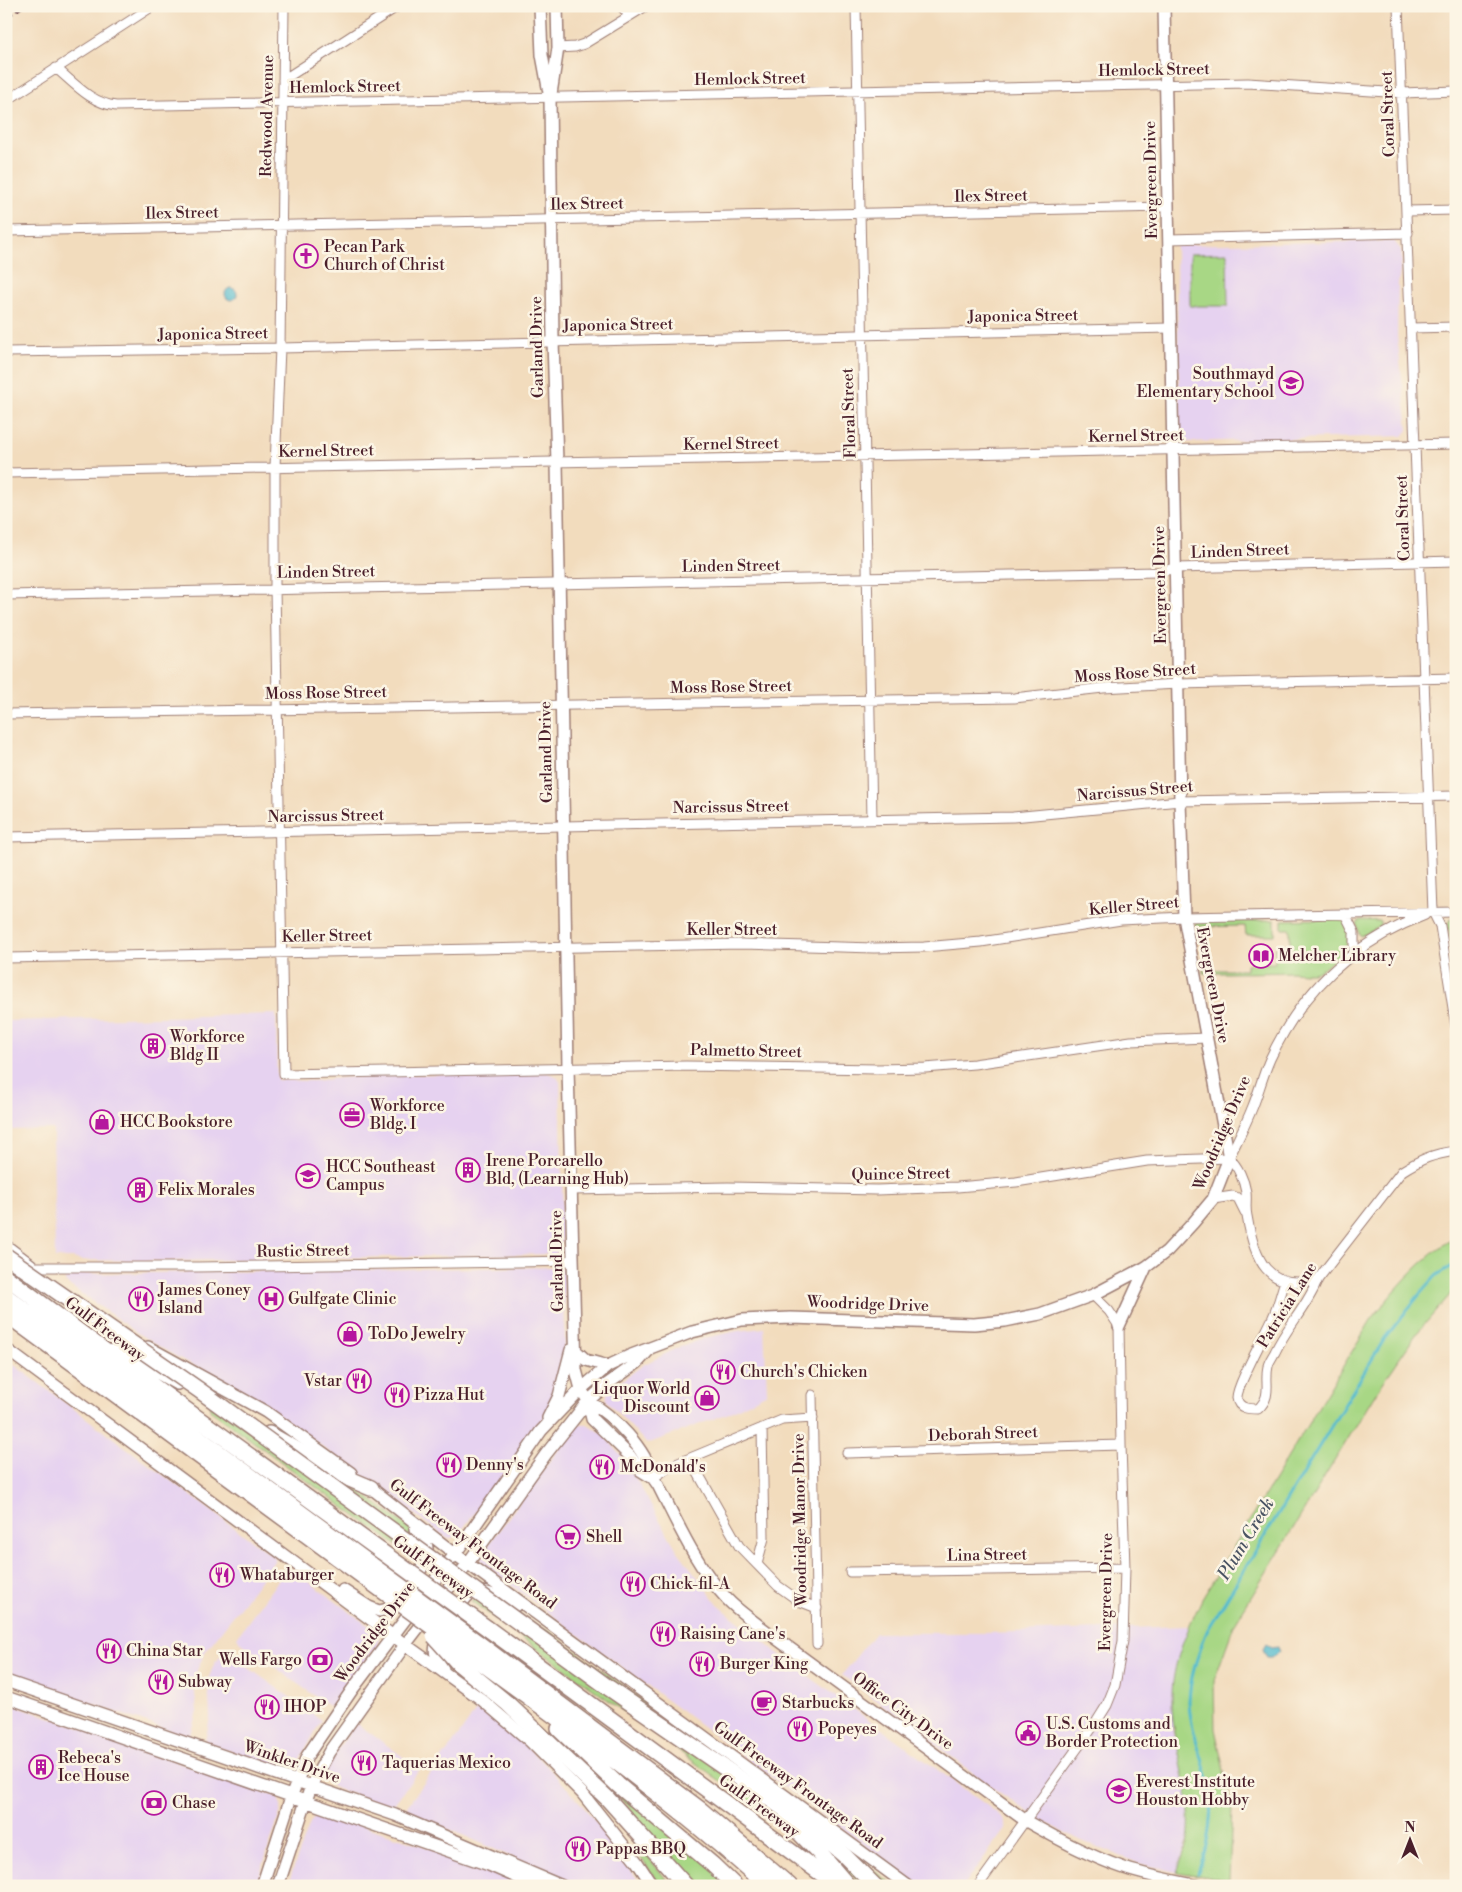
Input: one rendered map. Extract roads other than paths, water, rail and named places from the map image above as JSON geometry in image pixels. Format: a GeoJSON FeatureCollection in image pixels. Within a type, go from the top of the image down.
{"type":"FeatureCollection","features":[{"type":"Feature","properties":{"kind":"highway"},"geometry":{"type":"LineString","coordinates":[[6,1256],[223,1407],[609,1688],[816,1831],[875,1886]]}},
{"type":"Feature","properties":{"kind":"highway","name":"Gulf Freeway"},"geometry":{"type":"LineString","coordinates":[[6,1277],[838,1886]]}},
{"type":"Feature","properties":{"kind":"highway","name":"Gulf Freeway"},"geometry":{"type":"LineString","coordinates":[[6,1296],[369,1572],[468,1653],[701,1810],[790,1886]]}},
{"type":"Feature","properties":{"kind":"highway","name":"Gulf Freeway"},"geometry":{"type":"LineString","coordinates":[[6,1314],[369,1572],[413,1613],[615,1760],[767,1886]]}},
{"type":"Feature","properties":{"kind":"highway"},"geometry":{"type":"LineString","coordinates":[[101,1348],[135,1358],[345,1477],[371,1488]]}},
{"type":"Feature","properties":{"kind":"highway"},"geometry":{"type":"LineString","coordinates":[[468,1653],[508,1704],[607,1798],[686,1886]]}},
{"type":"Feature","properties":{"kind":"highway"},"geometry":{"type":"LineString","coordinates":[[517,1688],[618,1785],[713,1864],[735,1886]]}},
{"type":"Feature","properties":{"kind":"highway"},"geometry":{"type":"LineString","coordinates":[[755,1789],[824,1858],[848,1886]]}},
{"type":"Feature","properties":{"kind":"main road","name":"Garland Drive"},"geometry":{"type":"LineString","coordinates":[[540,6],[542,55],[550,98]]}},
{"type":"Feature","properties":{"kind":"main road","name":"Garland Drive"},"geometry":{"type":"LineString","coordinates":[[557,6],[558,48],[550,98],[552,341],[557,462],[574,1344],[577,1378],[588,1400]]}},
{"type":"Feature","properties":{"kind":"main road","name":"Evergreen Drive"},"geometry":{"type":"LineString","coordinates":[[1164,6],[1184,917],[1229,1158]]}},
{"type":"Feature","properties":{"kind":"main road","name":"Woodridge Drive"},"geometry":{"type":"LineString","coordinates":[[262,1886],[291,1797],[307,1756],[316,1741],[392,1635],[455,1554],[541,1431],[581,1389],[608,1366],[692,1332],[742,1320],[791,1318],[974,1324],[1005,1322],[1040,1314],[1093,1295],[1146,1267],[1167,1250],[1214,1199],[1229,1158]]}},
{"type":"Feature","properties":{"kind":"main road","name":"Gulf Freeway Frontage Road"},"geometry":{"type":"LineString","coordinates":[[6,1246],[143,1344],[266,1412],[371,1488],[455,1554],[543,1619],[908,1886]]}},
{"type":"Feature","properties":{"kind":"main road"},"geometry":{"type":"LineString","coordinates":[[1119,1326],[1146,1267]]}},
{"type":"Feature","properties":{"kind":"main road"},"geometry":{"type":"LineString","coordinates":[[574,1344],[586,1360],[608,1366]]}},
{"type":"Feature","properties":{"kind":"main road"},"geometry":{"type":"LineString","coordinates":[[541,1431],[559,1396],[574,1344]]}},
{"type":"Feature","properties":{"kind":"main road"},"geometry":{"type":"LineString","coordinates":[[6,1348],[405,1645],[481,1699],[530,1741],[582,1793],[653,1886]]}},
{"type":"Feature","properties":{"kind":"main road","name":"Woodridge Drive"},"geometry":{"type":"LineString","coordinates":[[278,1886],[311,1786],[329,1752],[405,1645],[588,1400],[636,1363],[649,1350]]}},
{"type":"Feature","properties":{"kind":"main road","name":"Office City Drive"},"geometry":{"type":"LineString","coordinates":[[588,1400],[592,1419],[630,1456],[640,1470],[653,1478],[658,1485],[694,1555],[728,1600],[762,1628],[1026,1821],[1068,1844],[1124,1868],[1199,1886]]}},
{"type":"Feature","properties":{"kind":"main road"},"geometry":{"type":"LineString","coordinates":[[293,1560],[302,1562],[369,1607],[379,1611],[392,1608],[426,1561],[427,1555],[425,1541],[420,1533],[406,1522],[404,1514]]}},
{"type":"Feature","properties":{"kind":"main road"},"geometry":{"type":"LineString","coordinates":[[451,1678],[435,1656],[436,1642],[468,1595],[477,1592],[486,1593],[503,1599],[529,1616],[543,1619]]}},
{"type":"Feature","properties":{"kind":"main road","name":"Winkler Drive"},"geometry":{"type":"LineString","coordinates":[[6,1681],[395,1815],[562,1886]]}},
{"type":"Feature","properties":{"kind":"main road"},"geometry":{"type":"LineString","coordinates":[[18,1701],[24,1687]]}},
{"type":"Feature","properties":{"kind":"main road","name":"Winkler Drive"},"geometry":{"type":"LineString","coordinates":[[6,1697],[489,1865],[537,1886]]}},
{"type":"Feature","properties":{"kind":"main road"},"geometry":{"type":"LineString","coordinates":[[88,1725],[92,1721],[98,1721],[113,1726],[135,1725]]}},
{"type":"Feature","properties":{"kind":"main road"},"geometry":{"type":"LineString","coordinates":[[154,1748],[160,1733]]}},
{"type":"Feature","properties":{"kind":"main road"},"geometry":{"type":"LineString","coordinates":[[192,1761],[197,1746]]}},
{"type":"Feature","properties":{"kind":"street"},"geometry":{"type":"LineString","coordinates":[[6,101],[153,6]]}},
{"type":"Feature","properties":{"kind":"street","name":"Redwood Avenue"},"geometry":{"type":"LineString","coordinates":[[280,348],[284,6]]}},
{"type":"Feature","properties":{"kind":"street"},"geometry":{"type":"LineString","coordinates":[[283,80],[398,6]]}},
{"type":"Feature","properties":{"kind":"street"},"geometry":{"type":"LineString","coordinates":[[621,6],[630,16]]}},
{"type":"Feature","properties":{"kind":"street"},"geometry":{"type":"LineString","coordinates":[[558,48],[575,47],[584,44],[646,6]]}},
{"type":"Feature","properties":{"kind":"street","name":"Floral Street"},"geometry":{"type":"LineString","coordinates":[[856,6],[872,819]]}},
{"type":"Feature","properties":{"kind":"street","name":"Coral Street"},"geometry":{"type":"LineString","coordinates":[[1398,6],[1408,232],[1432,912],[1440,926],[1456,1027]]}},
{"type":"Feature","properties":{"kind":"street","name":"Hemlock Street"},"geometry":{"type":"LineString","coordinates":[[56,68],[93,100],[105,105],[127,106],[1248,83],[1402,93],[1456,92]]}},
{"type":"Feature","properties":{"kind":"street","name":"Ilex Street"},"geometry":{"type":"LineString","coordinates":[[6,231],[1168,207]]}},
{"type":"Feature","properties":{"kind":"street"},"geometry":{"type":"LineString","coordinates":[[1407,211],[1456,210]]}},
{"type":"Feature","properties":{"kind":"street"},"geometry":{"type":"LineString","coordinates":[[1168,239],[1408,232]]}},
{"type":"Feature","properties":{"kind":"street"},"geometry":{"type":"LineString","coordinates":[[1411,328],[1456,327]]}},
{"type":"Feature","properties":{"kind":"street","name":"Japonica Street"},"geometry":{"type":"LineString","coordinates":[[6,352],[280,348],[1170,328]]}},
{"type":"Feature","properties":{"kind":"street"},"geometry":{"type":"LineString","coordinates":[[280,348],[275,467],[275,588],[281,952]]}},
{"type":"Feature","properties":{"kind":"street","name":"Kernel Street"},"geometry":{"type":"LineString","coordinates":[[6,473],[1456,444]]}},
{"type":"Feature","properties":{"kind":"street","name":"Linden Street"},"geometry":{"type":"LineString","coordinates":[[6,595],[275,588],[1158,572],[1176,568],[1456,561]]}},
{"type":"Feature","properties":{"kind":"street","name":"Moss Rose Street"},"geometry":{"type":"LineString","coordinates":[[6,714],[1014,698],[1103,688],[1178,684],[1456,678]]}},
{"type":"Feature","properties":{"kind":"street","name":"Narcissus Street"},"geometry":{"type":"LineString","coordinates":[[6,837],[1013,817],[1180,801],[1456,796]]}},
{"type":"Feature","properties":{"kind":"street","name":"Woodridge Drive"},"geometry":{"type":"LineString","coordinates":[[1229,1158],[1253,1106],[1267,1066],[1286,1029],[1307,998],[1332,970],[1354,954],[1398,925],[1432,912]]}},
{"type":"Feature","properties":{"kind":"street","name":"Keller Street"},"geometry":{"type":"LineString","coordinates":[[6,958],[566,946],[742,944],[874,948],[981,942],[1121,920],[1456,912]]}},
{"type":"Feature","properties":{"kind":"street"},"geometry":{"type":"LineString","coordinates":[[1345,914],[1354,932],[1354,954]]}},
{"type":"Feature","properties":{"kind":"street","name":"Palmetto Street"},"geometry":{"type":"LineString","coordinates":[[281,952],[284,1074],[686,1066],[925,1068],[974,1064],[1131,1041],[1207,1038]]}},
{"type":"Feature","properties":{"kind":"street","name":"Patricia Lane"},"geometry":{"type":"LineString","coordinates":[[1286,1281],[1274,1316],[1241,1384],[1237,1398],[1240,1404],[1247,1409],[1258,1409],[1265,1403],[1268,1387],[1268,1366],[1277,1347],[1313,1293],[1318,1279],[1402,1171],[1414,1163],[1435,1154],[1456,1151]]}},
{"type":"Feature","properties":{"kind":"street"},"geometry":{"type":"LineString","coordinates":[[1229,1158],[1237,1165],[1246,1192],[1246,1214]]}},
{"type":"Feature","properties":{"kind":"street","name":"Quince Street"},"geometry":{"type":"LineString","coordinates":[[572,1190],[728,1187],[867,1190],[958,1187],[1016,1182],[1148,1161],[1229,1158]]}},
{"type":"Feature","properties":{"kind":"street"},"geometry":{"type":"LineString","coordinates":[[1214,1199],[1233,1196],[1238,1198],[1246,1214],[1256,1255],[1269,1273],[1286,1281],[1300,1283],[1318,1279]]}},
{"type":"Feature","properties":{"kind":"street","name":"Rustic Street"},"geometry":{"type":"LineString","coordinates":[[34,1267],[198,1267],[573,1261]]}},
{"type":"Feature","properties":{"kind":"street"},"geometry":{"type":"LineString","coordinates":[[1093,1295],[1109,1311],[1119,1326]]}},
{"type":"Feature","properties":{"kind":"street","name":"Evergreen Drive"},"geometry":{"type":"LineString","coordinates":[[978,1886],[1097,1721],[1107,1705],[1115,1685],[1123,1641],[1125,1568],[1120,1444],[1119,1326]]}},
{"type":"Feature","properties":{"kind":"street","name":"Woodridge Manor Drive"},"geometry":{"type":"LineString","coordinates":[[812,1395],[817,1644]]}},
{"type":"Feature","properties":{"kind":"street"},"geometry":{"type":"LineString","coordinates":[[653,1478],[671,1466],[782,1420],[813,1418]]}},
{"type":"Feature","properties":{"kind":"street"},"geometry":{"type":"LineString","coordinates":[[757,1564],[764,1538],[762,1428]]}},
{"type":"Feature","properties":{"kind":"street","name":"Deborah Street"},"geometry":{"type":"LineString","coordinates":[[847,1453],[1120,1444]]}},
{"type":"Feature","properties":{"kind":"street"},"geometry":{"type":"LineString","coordinates":[[690,1458],[739,1546],[778,1586],[799,1601],[817,1608]]}},
{"type":"Feature","properties":{"kind":"street","name":"Lina Street"},"geometry":{"type":"LineString","coordinates":[[850,1572],[1125,1568]]}},
{"type":"Feature","properties":{"kind":"water"},"geometry":{"type":"Polygon","coordinates":[[[231,288],[237,294],[231,300],[225,294],[231,288]]]}},
{"type":"Feature","properties":{"kind":"water"},"geometry":{"type":"Polygon","coordinates":[[[1266,1644],[1272,1648],[1278,1647],[1280,1652],[1271,1658],[1267,1658],[1263,1649],[1266,1644]]]}},
{"type":"Feature","properties":{"kind":"waterway","name":"Plum Creek"},"geometry":{"type":"LineString","coordinates":[[1198,1873],[1205,1851],[1211,1802],[1208,1779],[1193,1730],[1189,1701],[1193,1674],[1207,1631],[1385,1338],[1437,1275],[1456,1264]]}},
{"type":"Feature","properties":{"kind":"railway"},"geometry":{"type":"LineString","coordinates":[[6,17],[23,6]]}},
{"type":"Feature","properties":{"kind":"place","name":"Pecan Park Church of Christ"},"geometry":{"type":"Point","coordinates":[306,256]}},
{"type":"Feature","properties":{"kind":"place","name":"Southmayd Elementary School"},"geometry":{"type":"Point","coordinates":[1291,383]}},
{"type":"Feature","properties":{"kind":"place","name":"Melcher Library"},"geometry":{"type":"Point","coordinates":[1261,956]}},
{"type":"Feature","properties":{"kind":"place","name":"Workforce Bldg II"},"geometry":{"type":"Point","coordinates":[153,1046]}},
{"type":"Feature","properties":{"kind":"place","name":"Workforce Bldg. I"},"geometry":{"type":"Point","coordinates":[352,1115]}},
{"type":"Feature","properties":{"kind":"place","name":"HCC Bookstore"},"geometry":{"type":"Point","coordinates":[102,1122]}},
{"type":"Feature","properties":{"kind":"place","name":"Irene Porcarello Bld, (Learning Hub)"},"geometry":{"type":"Point","coordinates":[468,1170]}},
{"type":"Feature","properties":{"kind":"place","name":"HCC Southeast Campus"},"geometry":{"type":"Point","coordinates":[308,1176]}},
{"type":"Feature","properties":{"kind":"place","name":"Felix Morales"},"geometry":{"type":"Point","coordinates":[140,1190]}},
{"type":"Feature","properties":{"kind":"place","name":"James Coney Island"},"geometry":{"type":"Point","coordinates":[141,1299]}},
{"type":"Feature","properties":{"kind":"place","name":"Gulfgate Clinic"},"geometry":{"type":"Point","coordinates":[271,1299]}},
{"type":"Feature","properties":{"kind":"place","name":"ToDo Jewelry"},"geometry":{"type":"Point","coordinates":[350,1334]}},
{"type":"Feature","properties":{"kind":"place","name":"Church's Chicken"},"geometry":{"type":"Point","coordinates":[723,1372]}},
{"type":"Feature","properties":{"kind":"place","name":"Vstar"},"geometry":{"type":"Point","coordinates":[359,1381]}},
{"type":"Feature","properties":{"kind":"place","name":"Pizza Hut"},"geometry":{"type":"Point","coordinates":[397,1395]}},
{"type":"Feature","properties":{"kind":"place","name":"Liquor World Discount"},"geometry":{"type":"Point","coordinates":[707,1398]}},
{"type":"Feature","properties":{"kind":"place","name":"Denny's"},"geometry":{"type":"Point","coordinates":[449,1465]}},
{"type":"Feature","properties":{"kind":"place","name":"McDonald's"},"geometry":{"type":"Point","coordinates":[602,1467]}},
{"type":"Feature","properties":{"kind":"place","name":"Shell"},"geometry":{"type":"Point","coordinates":[568,1537]}},
{"type":"Feature","properties":{"kind":"place","name":"Whataburger"},"geometry":{"type":"Point","coordinates":[222,1575]}},
{"type":"Feature","properties":{"kind":"place","name":"Chick-fil-A"},"geometry":{"type":"Point","coordinates":[633,1584]}},
{"type":"Feature","properties":{"kind":"place","name":"Raising Cane's"},"geometry":{"type":"Point","coordinates":[663,1634]}},
{"type":"Feature","properties":{"kind":"place","name":"China Star"},"geometry":{"type":"Point","coordinates":[109,1651]}},
{"type":"Feature","properties":{"kind":"place","name":"Wells Fargo"},"geometry":{"type":"Point","coordinates":[320,1660]}},
{"type":"Feature","properties":{"kind":"place","name":"Burger King"},"geometry":{"type":"Point","coordinates":[702,1664]}},
{"type":"Feature","properties":{"kind":"place","name":"Subway"},"geometry":{"type":"Point","coordinates":[161,1682]}},
{"type":"Feature","properties":{"kind":"place","name":"Starbucks"},"geometry":{"type":"Point","coordinates":[764,1703]}},
{"type":"Feature","properties":{"kind":"place","name":"IHOP"},"geometry":{"type":"Point","coordinates":[267,1707]}},
{"type":"Feature","properties":{"kind":"place","name":"Popeyes"},"geometry":{"type":"Point","coordinates":[800,1729]}},
{"type":"Feature","properties":{"kind":"place","name":"U.S. Customs and Border Protection"},"geometry":{"type":"Point","coordinates":[1028,1733]}},
{"type":"Feature","properties":{"kind":"place","name":"Taquerias Mexico"},"geometry":{"type":"Point","coordinates":[364,1763]}},
{"type":"Feature","properties":{"kind":"place","name":"Rebeca's Ice House"},"geometry":{"type":"Point","coordinates":[41,1767]}},
{"type":"Feature","properties":{"kind":"place","name":"Everest Institute Houston Hobby"},"geometry":{"type":"Point","coordinates":[1119,1791]}},
{"type":"Feature","properties":{"kind":"place","name":"Chase"},"geometry":{"type":"Point","coordinates":[154,1803]}},
{"type":"Feature","properties":{"kind":"place","name":"Pappas BBQ"},"geometry":{"type":"Point","coordinates":[578,1849]}}]}
